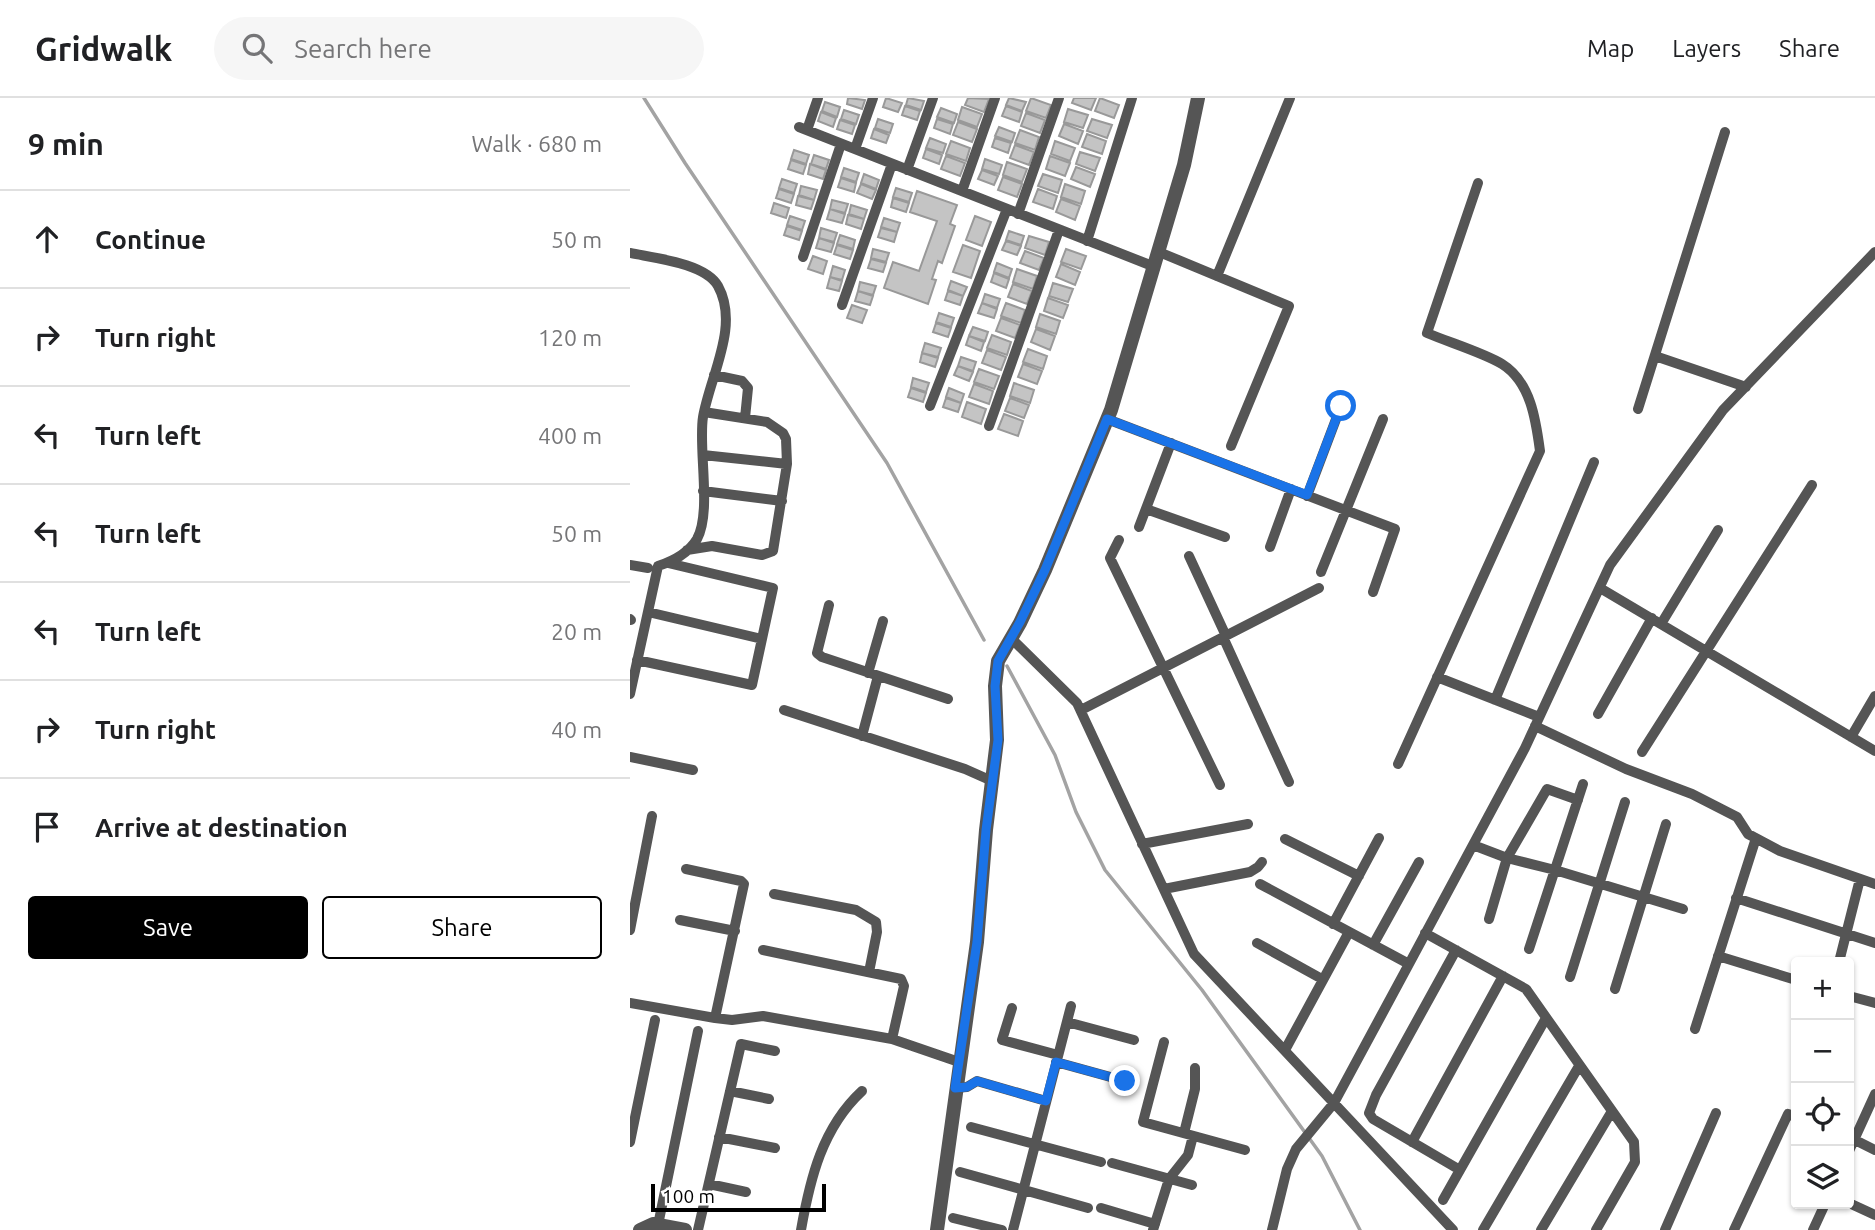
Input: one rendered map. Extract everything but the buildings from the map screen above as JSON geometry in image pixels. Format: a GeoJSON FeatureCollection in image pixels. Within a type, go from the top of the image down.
{"type":"FeatureCollection","features":[{"type":"Feature","properties":{"kind":"street"},"geometry":{"type":"LineString","coordinates":[[818,98],[803,129],[1154,267]]}},
{"type":"Feature","properties":{"kind":"street"},"geometry":{"type":"LineString","coordinates":[[855,149],[873,98]]}},
{"type":"Feature","properties":{"kind":"street"},"geometry":{"type":"LineString","coordinates":[[907,170],[933,98]]}},
{"type":"Feature","properties":{"kind":"street"},"geometry":{"type":"LineString","coordinates":[[962,191],[995,98]]}},
{"type":"Feature","properties":{"kind":"street"},"geometry":{"type":"LineString","coordinates":[[930,405],[1059,98]]}},
{"type":"Feature","properties":{"kind":"street"},"geometry":{"type":"LineString","coordinates":[[1087,241],[1132,98]]}},
{"type":"Feature","properties":{"kind":"street"},"geometry":{"type":"LineString","coordinates":[[937,1230],[977,942],[998,740],[995,686],[998,661],[1045,570],[1107,419],[1184,165],[1198,98]]}},
{"type":"Feature","properties":{"kind":"street"},"geometry":{"type":"LineString","coordinates":[[1217,276],[1290,98]]}},
{"type":"Feature","properties":{"kind":"street"},"geometry":{"type":"LineString","coordinates":[[1638,409],[1725,132]]}},
{"type":"Feature","properties":{"kind":"street"},"geometry":{"type":"LineString","coordinates":[[803,257],[841,144]]}},
{"type":"Feature","properties":{"kind":"street"},"geometry":{"type":"LineString","coordinates":[[842,305],[892,164]]}},
{"type":"Feature","properties":{"kind":"street"},"geometry":{"type":"LineString","coordinates":[[1398,764],[1540,451],[1536,421],[1524,386],[1503,364],[1426,333],[1478,183]]}},
{"type":"Feature","properties":{"kind":"street"},"geometry":{"type":"LineString","coordinates":[[989,426],[1059,230]]}},
{"type":"Feature","properties":{"kind":"street"},"geometry":{"type":"LineString","coordinates":[[1159,252],[1289,306],[1231,446]]}},
{"type":"Feature","properties":{"kind":"street"},"geometry":{"type":"LineString","coordinates":[[630,253],[684,264],[706,275],[718,285],[726,310],[725,337],[704,412],[704,491],[697,539],[683,555],[658,565],[630,694]]}},
{"type":"Feature","properties":{"kind":"street"},"geometry":{"type":"LineString","coordinates":[[1272,1230],[1287,1169],[1296,1149],[1334,1103],[1473,845],[1537,721],[1610,565],[1723,410],[1875,253]]}},
{"type":"Feature","properties":{"kind":"street"},"geometry":{"type":"LineString","coordinates":[[1655,356],[1746,387]]}},
{"type":"Feature","properties":{"kind":"street"},"geometry":{"type":"LineString","coordinates":[[714,375],[742,381],[748,388],[745,418]]}},
{"type":"Feature","properties":{"kind":"street"},"geometry":{"type":"LineString","coordinates":[[1307,495],[1341,406]]}},
{"type":"Feature","properties":{"kind":"street"},"geometry":{"type":"LineString","coordinates":[[687,550],[712,546],[768,554],[773,551],[787,464],[788,449],[783,433],[767,422],[704,412]]}},
{"type":"Feature","properties":{"kind":"street"},"geometry":{"type":"LineString","coordinates":[[1107,419],[1395,529],[1373,592]]}},
{"type":"Feature","properties":{"kind":"street"},"geometry":{"type":"LineString","coordinates":[[1321,572],[1383,419]]}},
{"type":"Feature","properties":{"kind":"street"},"geometry":{"type":"LineString","coordinates":[[1139,527],[1171,443]]}},
{"type":"Feature","properties":{"kind":"street"},"geometry":{"type":"LineString","coordinates":[[703,455],[787,464]]}},
{"type":"Feature","properties":{"kind":"street"},"geometry":{"type":"LineString","coordinates":[[1495,699],[1594,462]]}},
{"type":"Feature","properties":{"kind":"street"},"geometry":{"type":"LineString","coordinates":[[1643,752],[1812,485]]}},
{"type":"Feature","properties":{"kind":"street"},"geometry":{"type":"LineString","coordinates":[[1270,547],[1291,489]]}},
{"type":"Feature","properties":{"kind":"street"},"geometry":{"type":"LineString","coordinates":[[704,491],[782,501]]}},
{"type":"Feature","properties":{"kind":"street"},"geometry":{"type":"LineString","coordinates":[[1146,509],[1225,537]]}},
{"type":"Feature","properties":{"kind":"street"},"geometry":{"type":"LineString","coordinates":[[1598,714],[1656,621],[1718,530]]}},
{"type":"Feature","properties":{"kind":"street"},"geometry":{"type":"LineString","coordinates":[[1119,540],[1110,558],[1220,785]]}},
{"type":"Feature","properties":{"kind":"street"},"geometry":{"type":"LineString","coordinates":[[1189,556],[1289,782]]}},
{"type":"Feature","properties":{"kind":"street"},"geometry":{"type":"LineString","coordinates":[[637,660],[752,685],[773,588],[668,563]]}},
{"type":"Feature","properties":{"kind":"street"},"geometry":{"type":"LineString","coordinates":[[630,565],[648,568]]}},
{"type":"Feature","properties":{"kind":"street"},"geometry":{"type":"LineString","coordinates":[[1600,587],[1875,751]]}},
{"type":"Feature","properties":{"kind":"street"},"geometry":{"type":"LineString","coordinates":[[1081,710],[1319,588]]}},
{"type":"Feature","properties":{"kind":"street"},"geometry":{"type":"LineString","coordinates":[[830,606],[817,653],[822,657],[948,699]]}},
{"type":"Feature","properties":{"kind":"street"},"geometry":{"type":"LineString","coordinates":[[648,612],[762,639]]}},
{"type":"Feature","properties":{"kind":"street"},"geometry":{"type":"LineString","coordinates":[[862,736],[883,621]]}},
{"type":"Feature","properties":{"kind":"street"},"geometry":{"type":"LineString","coordinates":[[1011,638],[1077,702],[1194,954],[1452,1230]]}},
{"type":"Feature","properties":{"kind":"street"},"geometry":{"type":"LineString","coordinates":[[1437,677],[1495,699],[1626,769],[1692,794],[1737,817],[1748,834],[1780,850],[1875,884]]}},
{"type":"Feature","properties":{"kind":"street"},"geometry":{"type":"LineString","coordinates":[[1851,737],[1875,696]]}},
{"type":"Feature","properties":{"kind":"street"},"geometry":{"type":"LineString","coordinates":[[783,710],[965,769],[992,781]]}},
{"type":"Feature","properties":{"kind":"street"},"geometry":{"type":"LineString","coordinates":[[630,757],[693,770]]}},
{"type":"Feature","properties":{"kind":"street"},"geometry":{"type":"LineString","coordinates":[[1528,949],[1583,784]]}},
{"type":"Feature","properties":{"kind":"street"},"geometry":{"type":"LineString","coordinates":[[1489,919],[1507,858],[1547,789],[1578,800]]}},
{"type":"Feature","properties":{"kind":"street"},"geometry":{"type":"LineString","coordinates":[[1570,977],[1625,802]]}},
{"type":"Feature","properties":{"kind":"street"},"geometry":{"type":"LineString","coordinates":[[630,930],[652,816]]}},
{"type":"Feature","properties":{"kind":"street"},"geometry":{"type":"LineString","coordinates":[[1142,844],[1248,824]]}},
{"type":"Feature","properties":{"kind":"street"},"geometry":{"type":"LineString","coordinates":[[1615,989],[1666,824]]}},
{"type":"Feature","properties":{"kind":"street"},"geometry":{"type":"LineString","coordinates":[[1333,924],[1379,838]]}},
{"type":"Feature","properties":{"kind":"street"},"geometry":{"type":"LineString","coordinates":[[1695,1029],[1756,838]]}},
{"type":"Feature","properties":{"kind":"street"},"geometry":{"type":"LineString","coordinates":[[1284,839],[1359,876]]}},
{"type":"Feature","properties":{"kind":"street"},"geometry":{"type":"LineString","coordinates":[[1473,845],[1507,858],[1683,909]]}},
{"type":"Feature","properties":{"kind":"street"},"geometry":{"type":"LineString","coordinates":[[1164,889],[1250,872],[1262,862]]}},
{"type":"Feature","properties":{"kind":"street"},"geometry":{"type":"LineString","coordinates":[[1373,945],[1419,862]]}},
{"type":"Feature","properties":{"kind":"street"},"geometry":{"type":"LineString","coordinates":[[686,869],[741,881],[744,884],[715,1018]]}},
{"type":"Feature","properties":{"kind":"street"},"geometry":{"type":"LineString","coordinates":[[1840,957],[1860,879]]}},
{"type":"Feature","properties":{"kind":"street"},"geometry":{"type":"LineString","coordinates":[[1259,884],[1409,964]]}},
{"type":"Feature","properties":{"kind":"street"},"geometry":{"type":"LineString","coordinates":[[774,894],[856,910],[876,922],[877,932],[869,972]]}},
{"type":"Feature","properties":{"kind":"street"},"geometry":{"type":"LineString","coordinates":[[1736,898],[1875,943]]}},
{"type":"Feature","properties":{"kind":"street"},"geometry":{"type":"LineString","coordinates":[[680,920],[735,931]]}},
{"type":"Feature","properties":{"kind":"street"},"geometry":{"type":"LineString","coordinates":[[1285,1050],[1349,932]]}},
{"type":"Feature","properties":{"kind":"street"},"geometry":{"type":"LineString","coordinates":[[1425,933],[1526,989],[1634,1142],[1635,1162],[1596,1230]]}},
{"type":"Feature","properties":{"kind":"street"},"geometry":{"type":"LineString","coordinates":[[1257,943],[1322,979]]}},
{"type":"Feature","properties":{"kind":"street"},"geometry":{"type":"LineString","coordinates":[[763,950],[901,979],[904,986],[891,1039]]}},
{"type":"Feature","properties":{"kind":"street"},"geometry":{"type":"LineString","coordinates":[[1456,950],[1369,1113],[1373,1119],[1460,1170]]}},
{"type":"Feature","properties":{"kind":"street"},"geometry":{"type":"LineString","coordinates":[[1718,956],[1791,979]]}},
{"type":"Feature","properties":{"kind":"street"},"geometry":{"type":"LineString","coordinates":[[1412,1142],[1503,976]]}},
{"type":"Feature","properties":{"kind":"street"},"geometry":{"type":"LineString","coordinates":[[1854,997],[1875,1003]]}},
{"type":"Feature","properties":{"kind":"street"},"geometry":{"type":"LineString","coordinates":[[630,1003],[732,1020],[763,1016],[891,1039],[959,1062]]}},
{"type":"Feature","properties":{"kind":"street"},"geometry":{"type":"LineString","coordinates":[[1013,1230],[1071,1006]]}},
{"type":"Feature","properties":{"kind":"street"},"geometry":{"type":"LineString","coordinates":[[1012,1008],[1002,1040],[1125,1081]]}},
{"type":"Feature","properties":{"kind":"street"},"geometry":{"type":"LineString","coordinates":[[1443,1200],[1546,1018]]}},
{"type":"Feature","properties":{"kind":"street"},"geometry":{"type":"LineString","coordinates":[[630,1142],[656,1020]]}},
{"type":"Feature","properties":{"kind":"street"},"geometry":{"type":"LineString","coordinates":[[1067,1022],[1134,1040]]}},
{"type":"Feature","properties":{"kind":"street"},"geometry":{"type":"LineString","coordinates":[[657,1225],[698,1031]]}},
{"type":"Feature","properties":{"kind":"street"},"geometry":{"type":"LineString","coordinates":[[1164,1042],[1143,1122],[1245,1150]]}},
{"type":"Feature","properties":{"kind":"street"},"geometry":{"type":"LineString","coordinates":[[698,1230],[741,1044],[775,1051]]}},
{"type":"Feature","properties":{"kind":"street"},"geometry":{"type":"LineString","coordinates":[[1483,1230],[1579,1066]]}},
{"type":"Feature","properties":{"kind":"street"},"geometry":{"type":"LineString","coordinates":[[1101,1208],[1154,1227],[1169,1179],[1188,1155],[1195,1068]]}},
{"type":"Feature","properties":{"kind":"street"},"geometry":{"type":"LineString","coordinates":[[955,1088],[967,1087],[977,1081],[1046,1101]]}},
{"type":"Feature","properties":{"kind":"street"},"geometry":{"type":"LineString","coordinates":[[730,1091],[769,1099]]}},
{"type":"Feature","properties":{"kind":"street"},"geometry":{"type":"LineString","coordinates":[[801,1230],[810,1180],[828,1135],[862,1091]]}},
{"type":"Feature","properties":{"kind":"street"},"geometry":{"type":"LineString","coordinates":[[1854,1132],[1875,1094]]}},
{"type":"Feature","properties":{"kind":"street"},"geometry":{"type":"LineString","coordinates":[[1541,1230],[1612,1111]]}},
{"type":"Feature","properties":{"kind":"street"},"geometry":{"type":"LineString","coordinates":[[1665,1230],[1716,1113]]}},
{"type":"Feature","properties":{"kind":"street"},"geometry":{"type":"LineString","coordinates":[[1734,1230],[1788,1114],[1791,1115]]}},
{"type":"Feature","properties":{"kind":"street"},"geometry":{"type":"LineString","coordinates":[[971,1127],[1192,1185]]}},
{"type":"Feature","properties":{"kind":"street"},"geometry":{"type":"LineString","coordinates":[[719,1137],[775,1148]]}},
{"type":"Feature","properties":{"kind":"street"},"geometry":{"type":"LineString","coordinates":[[1854,1140],[1875,1150]]}},
{"type":"Feature","properties":{"kind":"street"},"geometry":{"type":"LineString","coordinates":[[960,1172],[1088,1208]]}},
{"type":"Feature","properties":{"kind":"street"},"geometry":{"type":"LineString","coordinates":[[709,1184],[746,1192]]}},
{"type":"Feature","properties":{"kind":"street"},"geometry":{"type":"LineString","coordinates":[[1854,1205],[1875,1215]]}},
{"type":"Feature","properties":{"kind":"street"},"geometry":{"type":"LineString","coordinates":[[1813,1230],[1823,1209]]}},
{"type":"Feature","properties":{"kind":"street"},"geometry":{"type":"LineString","coordinates":[[953,1218],[1002,1230]]}},
{"type":"Feature","properties":{"kind":"street"},"geometry":{"type":"LineString","coordinates":[[640,1230],[653,1224],[685,1230]]}},
{"type":"Feature","properties":{"kind":"waterway"},"geometry":{"type":"LineString","coordinates":[[644,98],[887,463],[984,640]]}},
{"type":"Feature","properties":{"kind":"waterway"},"geometry":{"type":"LineString","coordinates":[[1007,666],[1055,755],[1076,812],[1105,870],[1202,990],[1322,1156],[1360,1230]]}},
{"type":"Feature","properties":{"kind":"route"},"geometry":{"type":"LineString","coordinates":[[1125,1081],[1056,1062],[1046,1101],[977,1081],[967,1087],[955,1088],[977,942],[986,830],[998,740],[995,686],[998,661],[1045,570],[1107,419],[1307,495],[1341,406]]}}]}
